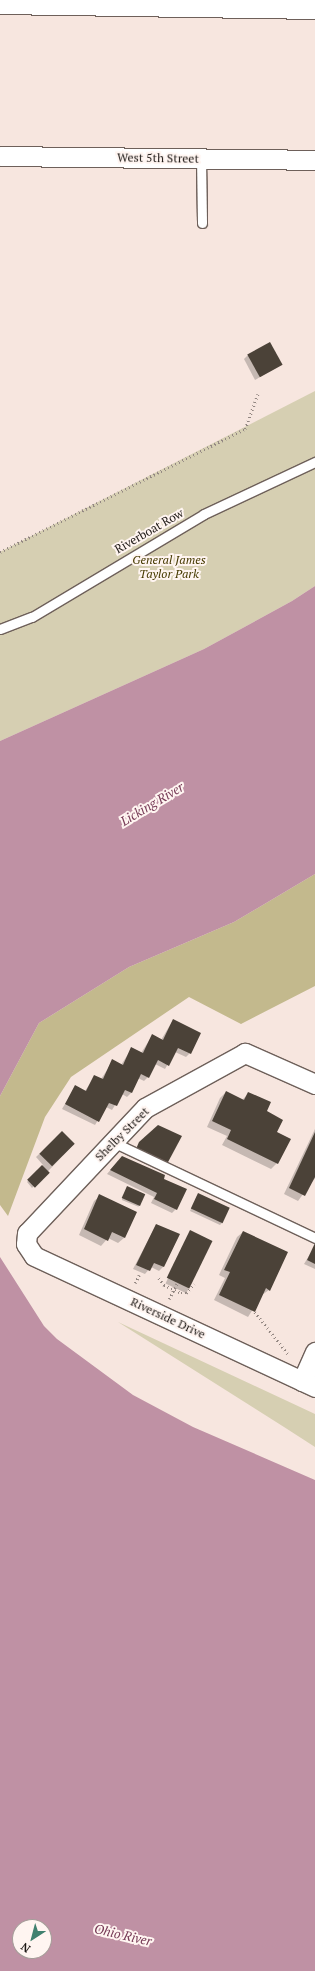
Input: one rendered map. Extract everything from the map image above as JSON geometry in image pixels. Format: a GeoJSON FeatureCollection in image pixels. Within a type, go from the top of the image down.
{"type":"FeatureCollection","features":[{"type":"Feature","properties":{"kind":"main road"},"geometry":{"type":"LineString","coordinates":[[0,4],[315,8]]}},
{"type":"Feature","properties":{"kind":"street","name":"West 5th Street"},"geometry":{"type":"LineString","coordinates":[[0,156],[315,160]]}},
{"type":"Feature","properties":{"kind":"street","name":"Shelby Street"},"geometry":{"type":"LineString","coordinates":[[26,1244],[27,1233],[145,1108],[245,1053],[315,1084]]}},
{"type":"Feature","properties":{"kind":"street","name":"Riverside Drive"},"geometry":{"type":"LineString","coordinates":[[26,1244],[34,1256],[308,1384]]}},
{"type":"Feature","properties":{"kind":"street"},"geometry":{"type":"LineString","coordinates":[[308,1384],[315,1352]]}},
{"type":"Feature","properties":{"kind":"lane"},"geometry":{"type":"LineString","coordinates":[[200,158],[202,223]]}},
{"type":"Feature","properties":{"kind":"lane","name":"Riverboat Row"},"geometry":{"type":"LineString","coordinates":[[0,629],[32,617],[204,514],[315,462]]}},
{"type":"Feature","properties":{"kind":"lane"},"geometry":{"type":"LineString","coordinates":[[113,1142],[315,1238]]}},
{"type":"Feature","properties":{"kind":"path"},"geometry":{"type":"LineString","coordinates":[[0,552],[245,429],[258,394]]}},
{"type":"Feature","properties":{"kind":"path"},"geometry":{"type":"LineString","coordinates":[[133,1287],[139,1275]]}},
{"type":"Feature","properties":{"kind":"path"},"geometry":{"type":"LineString","coordinates":[[160,1278],[164,1285],[186,1293],[194,1284]]}},
{"type":"Feature","properties":{"kind":"path"},"geometry":{"type":"LineString","coordinates":[[168,1304],[177,1283]]}},
{"type":"Feature","properties":{"kind":"path"},"geometry":{"type":"LineString","coordinates":[[255,1312],[287,1351],[291,1361]]}},
{"type":"Feature","properties":{"kind":"green space","name":"General James Taylor Park"},"geometry":{"type":"Polygon","coordinates":[[[315,391],[315,586],[292,601],[204,649],[0,741],[0,552],[315,391]]]}},
{"type":"Feature","properties":{"kind":"green space"},"geometry":{"type":"Polygon","coordinates":[[[118,1322],[315,1414],[315,1447],[284,1427],[118,1322]]]}},
{"type":"Feature","properties":{"kind":"shaded area"},"geometry":{"type":"Polygon","coordinates":[[[315,874],[315,986],[241,1024],[189,997],[71,1077],[45,1117],[8,1216],[0,1205],[0,1096],[39,1023],[129,967],[234,922],[315,874]]]}},
{"type":"Feature","properties":{"kind":"water","name":"Licking River"},"geometry":{"type":"Polygon","coordinates":[[[315,586],[315,874],[234,922],[129,967],[39,1023],[0,1096],[0,741],[204,649],[292,601],[315,586]]]}},
{"type":"Feature","properties":{"kind":"water","name":"Ohio River"},"geometry":{"type":"Polygon","coordinates":[[[0,1257],[44,1326],[57,1339],[133,1395],[193,1427],[315,1480],[315,1971],[0,1971],[0,1257]]]}},
{"type":"Feature","properties":{"kind":"building"},"geometry":{"type":"Polygon","coordinates":[[[270,342],[283,365],[260,377],[247,355],[270,342]]]}},
{"type":"Feature","properties":{"kind":"building"},"geometry":{"type":"Polygon","coordinates":[[[173,1019],[201,1033],[191,1054],[178,1048],[169,1066],[158,1060],[149,1078],[141,1074],[132,1093],[125,1090],[117,1106],[109,1103],[99,1122],[65,1104],[75,1085],[86,1091],[94,1075],[103,1079],[112,1059],[123,1065],[131,1047],[143,1053],[152,1034],[163,1040],[173,1019]]]}},
{"type":"Feature","properties":{"kind":"building"},"geometry":{"type":"Polygon","coordinates":[[[226,1091],[244,1100],[248,1092],[271,1102],[267,1111],[283,1120],[277,1132],[291,1139],[278,1164],[227,1139],[231,1130],[212,1121],[226,1091]]]}},
{"type":"Feature","properties":{"kind":"building"},"geometry":{"type":"Polygon","coordinates":[[[158,1125],[182,1136],[167,1164],[136,1149],[139,1142],[158,1125]]]}},
{"type":"Feature","properties":{"kind":"building"},"geometry":{"type":"Polygon","coordinates":[[[62,1131],[75,1144],[52,1166],[39,1154],[62,1131]]]}},
{"type":"Feature","properties":{"kind":"building"},"geometry":{"type":"Polygon","coordinates":[[[315,1132],[315,1177],[305,1196],[289,1188],[315,1132]]]}},
{"type":"Feature","properties":{"kind":"building"},"geometry":{"type":"Polygon","coordinates":[[[122,1156],[165,1175],[164,1179],[187,1189],[177,1210],[154,1199],[157,1193],[110,1170],[122,1156]]]}},
{"type":"Feature","properties":{"kind":"building"},"geometry":{"type":"Polygon","coordinates":[[[42,1165],[50,1173],[35,1188],[27,1180],[42,1165]]]}},
{"type":"Feature","properties":{"kind":"building"},"geometry":{"type":"Polygon","coordinates":[[[127,1186],[145,1194],[140,1206],[122,1198],[127,1186]]]}},
{"type":"Feature","properties":{"kind":"building"},"geometry":{"type":"Polygon","coordinates":[[[198,1193],[230,1208],[223,1223],[191,1208],[198,1193]]]}},
{"type":"Feature","properties":{"kind":"building"},"geometry":{"type":"Polygon","coordinates":[[[99,1194],[137,1212],[125,1238],[112,1232],[108,1241],[84,1229],[99,1194]]]}},
{"type":"Feature","properties":{"kind":"building"},"geometry":{"type":"Polygon","coordinates":[[[156,1224],[180,1234],[164,1267],[154,1263],[150,1271],[136,1265],[156,1224]]]}},
{"type":"Feature","properties":{"kind":"building"},"geometry":{"type":"Polygon","coordinates":[[[190,1230],[212,1241],[189,1289],[167,1278],[190,1230]]]}},
{"type":"Feature","properties":{"kind":"building"},"geometry":{"type":"Polygon","coordinates":[[[243,1231],[288,1252],[270,1291],[266,1288],[255,1312],[219,1295],[230,1272],[224,1270],[243,1231]]]}},
{"type":"Feature","properties":{"kind":"building"},"geometry":{"type":"Polygon","coordinates":[[[315,1243],[315,1264],[307,1260],[315,1243]]]}}]}
